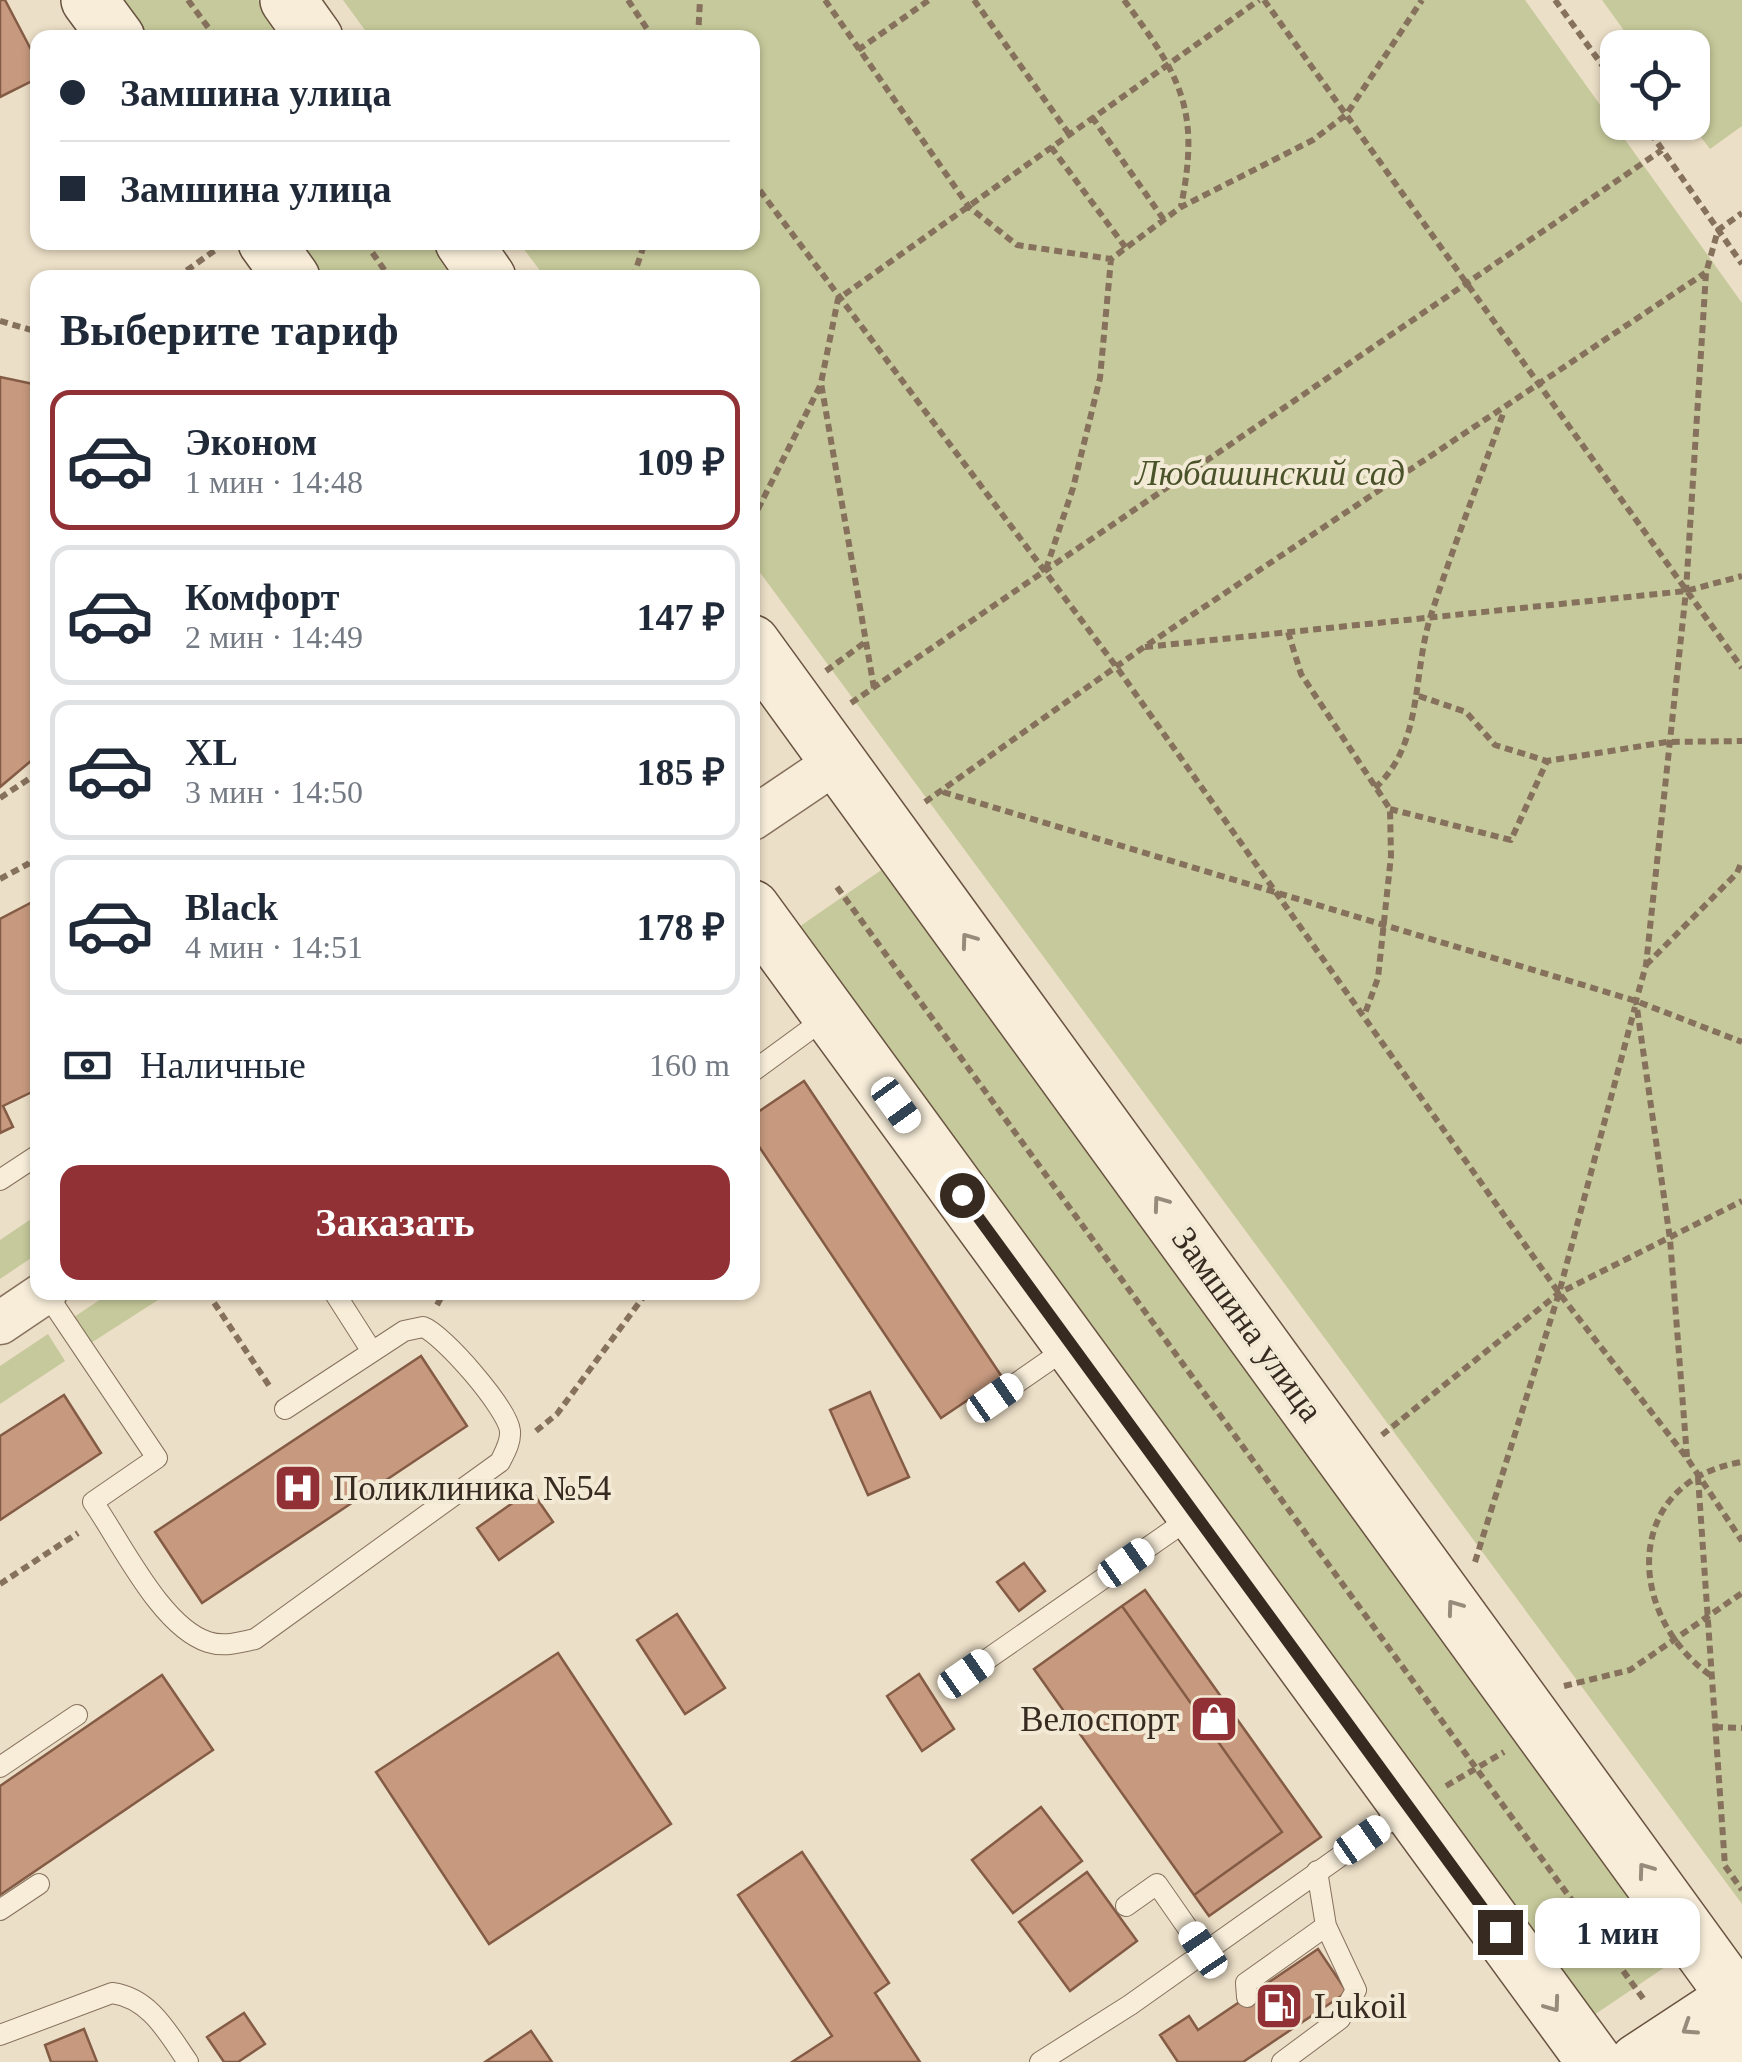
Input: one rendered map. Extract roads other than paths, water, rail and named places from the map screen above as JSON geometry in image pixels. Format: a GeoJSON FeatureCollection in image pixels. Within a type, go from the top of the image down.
{"type":"FeatureCollection","features":[{"type":"Feature","properties":{"kind":"street"},"geometry":{"type":"LineString","coordinates":[[89,0],[110,30]]}},
{"type":"Feature","properties":{"kind":"street"},"geometry":{"type":"LineString","coordinates":[[288,0],[309,30]]}},
{"type":"Feature","properties":{"kind":"street","name":"Замшина улица"},"geometry":{"type":"LineString","coordinates":[[760,651],[840,735],[1547,1709],[1740,2010]]}},
{"type":"Feature","properties":{"kind":"street"},"geometry":{"type":"LineString","coordinates":[[760,811],[840,735]]}},
{"type":"Feature","properties":{"kind":"street"},"geometry":{"type":"LineString","coordinates":[[760,919],[1595,2062]]}},
{"type":"Feature","properties":{"kind":"street"},"geometry":{"type":"LineString","coordinates":[[0,1323],[34,1300]]}},
{"type":"Feature","properties":{"kind":"street"},"geometry":{"type":"LineString","coordinates":[[1637,2062],[1740,2010]]}},
{"type":"Feature","properties":{"kind":"street"},"geometry":{"type":"LineString","coordinates":[[1712,2062],[1740,2010]]}},
{"type":"Feature","properties":{"kind":"lane"},"geometry":{"type":"LineString","coordinates":[[760,1066],[830,1014]]}},
{"type":"Feature","properties":{"kind":"lane"},"geometry":{"type":"LineString","coordinates":[[0,1180],[30,1160]]}},
{"type":"Feature","properties":{"kind":"lane"},"geometry":{"type":"LineString","coordinates":[[51,1300],[158,1458],[93,1502],[174,1622],[208,1642],[231,1645],[255,1640],[500,1462],[508,1446],[510,1430],[504,1414],[433,1331],[414,1327],[371,1350],[285,1409]]}},
{"type":"Feature","properties":{"kind":"lane"},"geometry":{"type":"LineString","coordinates":[[339,1300],[371,1350]]}},
{"type":"Feature","properties":{"kind":"lane"},"geometry":{"type":"LineString","coordinates":[[995,1398],[1071,1345]]}},
{"type":"Feature","properties":{"kind":"lane"},"geometry":{"type":"LineString","coordinates":[[966,1674],[1195,1515]]}},
{"type":"Feature","properties":{"kind":"lane"},"geometry":{"type":"LineString","coordinates":[[0,1767],[77,1715]]}},
{"type":"Feature","properties":{"kind":"lane"},"geometry":{"type":"LineString","coordinates":[[1040,2062],[1408,1808]]}},
{"type":"Feature","properties":{"kind":"lane"},"geometry":{"type":"LineString","coordinates":[[1276,2039],[1282,2062],[1340,2019],[1356,1990],[1326,1926],[1317,1871]]}},
{"type":"Feature","properties":{"kind":"lane"},"geometry":{"type":"LineString","coordinates":[[0,1910],[39,1884]]}},
{"type":"Feature","properties":{"kind":"lane"},"geometry":{"type":"LineString","coordinates":[[1126,1906],[1157,1884],[1203,1950]]}},
{"type":"Feature","properties":{"kind":"lane"},"geometry":{"type":"LineString","coordinates":[[1247,1996],[1246,1983],[1326,1926]]}},
{"type":"Feature","properties":{"kind":"lane"},"geometry":{"type":"LineString","coordinates":[[0,2035],[112,1993],[126,1994],[160,2021],[188,2062]]}},
{"type":"Feature","properties":{"kind":"place","name":"Поликлиника №54"},"geometry":{"type":"Point","coordinates":[298,1488]}},
{"type":"Feature","properties":{"kind":"place","name":"Велоспорт"},"geometry":{"type":"Point","coordinates":[1214,1719]}},
{"type":"Feature","properties":{"kind":"place","name":"Lukoil"},"geometry":{"type":"Point","coordinates":[1279,2006]}},
{"type":"Feature","properties":{"kind":"park label","name":"Любашинский сад"},"geometry":{"type":"Point","coordinates":[1270,473]}}]}
